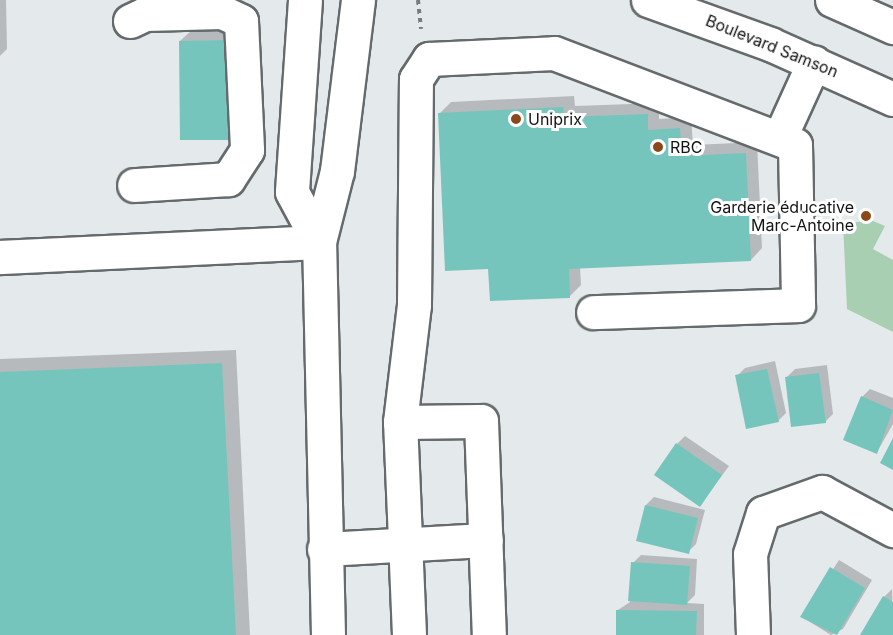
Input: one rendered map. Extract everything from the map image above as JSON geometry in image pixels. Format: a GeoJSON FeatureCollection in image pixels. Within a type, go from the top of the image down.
{"type":"FeatureCollection","features":[{"type":"Feature","properties":{"kind":"street"},"geometry":{"type":"LineString","coordinates":[[305,0],[292,192],[319,242]]}},
{"type":"Feature","properties":{"kind":"street"},"geometry":{"type":"LineString","coordinates":[[328,635],[324,549],[319,242],[337,171],[358,0]]}},
{"type":"Feature","properties":{"kind":"street","name":"Boulevard Samson"},"geometry":{"type":"LineString","coordinates":[[648,0],[814,62],[893,99]]}},
{"type":"Feature","properties":{"kind":"street"},"geometry":{"type":"LineString","coordinates":[[832,0],[893,27]]}},
{"type":"Feature","properties":{"kind":"street"},"geometry":{"type":"LineString","coordinates":[[130,21],[145,14],[222,12],[241,21],[247,150],[228,179],[134,185]]}},
{"type":"Feature","properties":{"kind":"street"},"geometry":{"type":"LineString","coordinates":[[409,635],[400,422],[414,305],[416,79],[429,59],[554,53],[780,137],[795,145],[798,305],[593,312]]}},
{"type":"Feature","properties":{"kind":"street"},"geometry":{"type":"LineString","coordinates":[[780,137],[814,62]]}},
{"type":"Feature","properties":{"kind":"street"},"geometry":{"type":"LineString","coordinates":[[0,256],[319,242]]}},
{"type":"Feature","properties":{"kind":"street"},"geometry":{"type":"LineString","coordinates":[[400,422],[481,421],[489,635]]}},
{"type":"Feature","properties":{"kind":"street"},"geometry":{"type":"LineString","coordinates":[[753,635],[750,554],[763,513],[822,492],[893,530]]}},
{"type":"Feature","properties":{"kind":"street"},"geometry":{"type":"LineString","coordinates":[[324,549],[486,540]]}},
{"type":"Feature","properties":{"kind":"path"},"geometry":{"type":"LineString","coordinates":[[418,0],[422,42]]}},
{"type":"Feature","properties":{"kind":"green space"},"geometry":{"type":"Polygon","coordinates":[[[873,221],[885,226],[873,249],[893,260],[893,332],[847,309],[843,223],[873,221]]]}},
{"type":"Feature","properties":{"kind":"building"},"geometry":{"type":"Polygon","coordinates":[[[231,40],[232,140],[180,140],[179,41],[231,40]]]}},
{"type":"Feature","properties":{"kind":"building"},"geometry":{"type":"Polygon","coordinates":[[[563,107],[564,117],[648,114],[648,130],[680,128],[682,156],[746,153],[751,261],[569,269],[570,298],[490,301],[488,269],[445,271],[438,113],[563,107]]]}},
{"type":"Feature","properties":{"kind":"building"},"geometry":{"type":"Polygon","coordinates":[[[222,363],[236,635],[0,635],[0,372],[222,363]]]}},
{"type":"Feature","properties":{"kind":"building"},"geometry":{"type":"Polygon","coordinates":[[[767,369],[779,422],[746,429],[735,375],[767,369]]]}},
{"type":"Feature","properties":{"kind":"building"},"geometry":{"type":"Polygon","coordinates":[[[819,373],[826,423],[791,427],[785,377],[819,373]]]}},
{"type":"Feature","properties":{"kind":"building"},"geometry":{"type":"Polygon","coordinates":[[[861,396],[893,410],[877,454],[843,440],[861,396]]]}},
{"type":"Feature","properties":{"kind":"building"},"geometry":{"type":"Polygon","coordinates":[[[893,438],[893,470],[880,463],[893,438]]]}},
{"type":"Feature","properties":{"kind":"building"},"geometry":{"type":"Polygon","coordinates":[[[676,443],[722,475],[700,507],[654,475],[676,443]]]}},
{"type":"Feature","properties":{"kind":"building"},"geometry":{"type":"Polygon","coordinates":[[[645,505],[698,518],[689,554],[636,541],[645,505]]]}},
{"type":"Feature","properties":{"kind":"building"},"geometry":{"type":"Polygon","coordinates":[[[631,562],[690,566],[687,605],[628,601],[631,562]]]}},
{"type":"Feature","properties":{"kind":"building"},"geometry":{"type":"Polygon","coordinates":[[[830,567],[865,588],[837,635],[800,617],[830,567]]]}},
{"type":"Feature","properties":{"kind":"building"},"geometry":{"type":"Polygon","coordinates":[[[883,596],[893,602],[893,635],[860,635],[883,596]]]}},
{"type":"Feature","properties":{"kind":"building"},"geometry":{"type":"Polygon","coordinates":[[[616,610],[697,611],[696,635],[616,635],[616,610]]]}},
{"type":"Feature","properties":{"kind":"place","name":"Uniprix"},"geometry":{"type":"Point","coordinates":[516,119]}},
{"type":"Feature","properties":{"kind":"place","name":"RBC"},"geometry":{"type":"Point","coordinates":[658,147]}},
{"type":"Feature","properties":{"kind":"place","name":"Garderie éducative Marc-Antoine"},"geometry":{"type":"Point","coordinates":[866,216]}}]}
